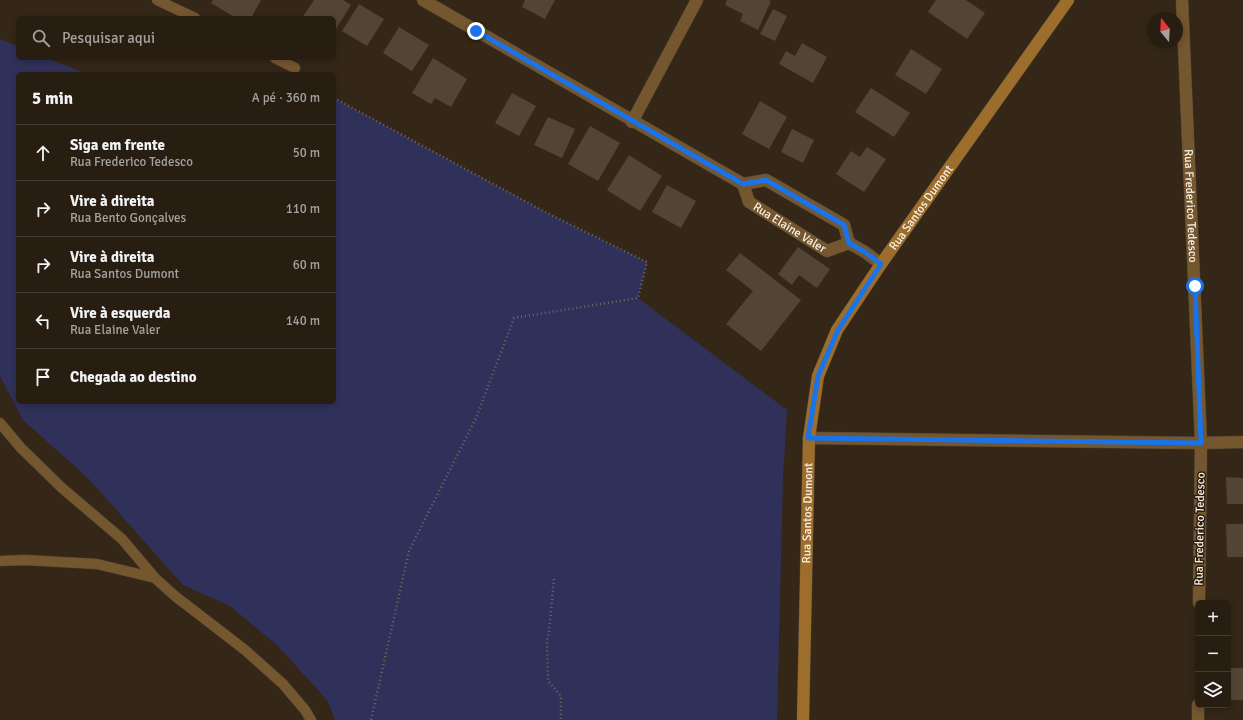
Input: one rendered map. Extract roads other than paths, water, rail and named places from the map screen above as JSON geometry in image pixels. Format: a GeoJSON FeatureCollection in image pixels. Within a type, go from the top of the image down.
{"type":"FeatureCollection","features":[{"type":"Feature","properties":{"kind":"main road","name":"Rua Santos Dumont"},"geometry":{"type":"LineString","coordinates":[[803,720],[808,438],[818,376],[838,330],[881,264],[1068,0]]}},
{"type":"Feature","properties":{"kind":"street"},"geometry":{"type":"LineString","coordinates":[[423,0],[440,4],[632,122],[743,184]]}},
{"type":"Feature","properties":{"kind":"street"},"geometry":{"type":"LineString","coordinates":[[632,122],[697,0]]}},
{"type":"Feature","properties":{"kind":"street","name":"Rua Frederico Tedesco"},"geometry":{"type":"LineString","coordinates":[[1182,0],[1201,443],[1199,600]]}},
{"type":"Feature","properties":{"kind":"street","name":"Rua Elaine Valer"},"geometry":{"type":"LineString","coordinates":[[766,180],[844,225],[849,243],[827,251],[749,202],[743,184],[766,180]]}},
{"type":"Feature","properties":{"kind":"street"},"geometry":{"type":"LineString","coordinates":[[849,243],[865,252],[881,264]]}},
{"type":"Feature","properties":{"kind":"street"},"geometry":{"type":"LineString","coordinates":[[808,438],[1201,443],[1243,442]]}},
{"type":"Feature","properties":{"kind":"street"},"geometry":{"type":"LineString","coordinates":[[1198,708],[1198,720]]}},
{"type":"Feature","properties":{"kind":"lane"},"geometry":{"type":"LineString","coordinates":[[157,0],[176,4],[192,16]]}},
{"type":"Feature","properties":{"kind":"lane"},"geometry":{"type":"LineString","coordinates":[[279,60],[295,68]]}},
{"type":"Feature","properties":{"kind":"lane"},"geometry":{"type":"LineString","coordinates":[[0,423],[26,453],[62,488],[122,539],[155,578],[245,650],[283,684],[305,710],[311,720]]}},
{"type":"Feature","properties":{"kind":"lane"},"geometry":{"type":"LineString","coordinates":[[0,561],[26,560],[97,564],[155,578]]}}]}
